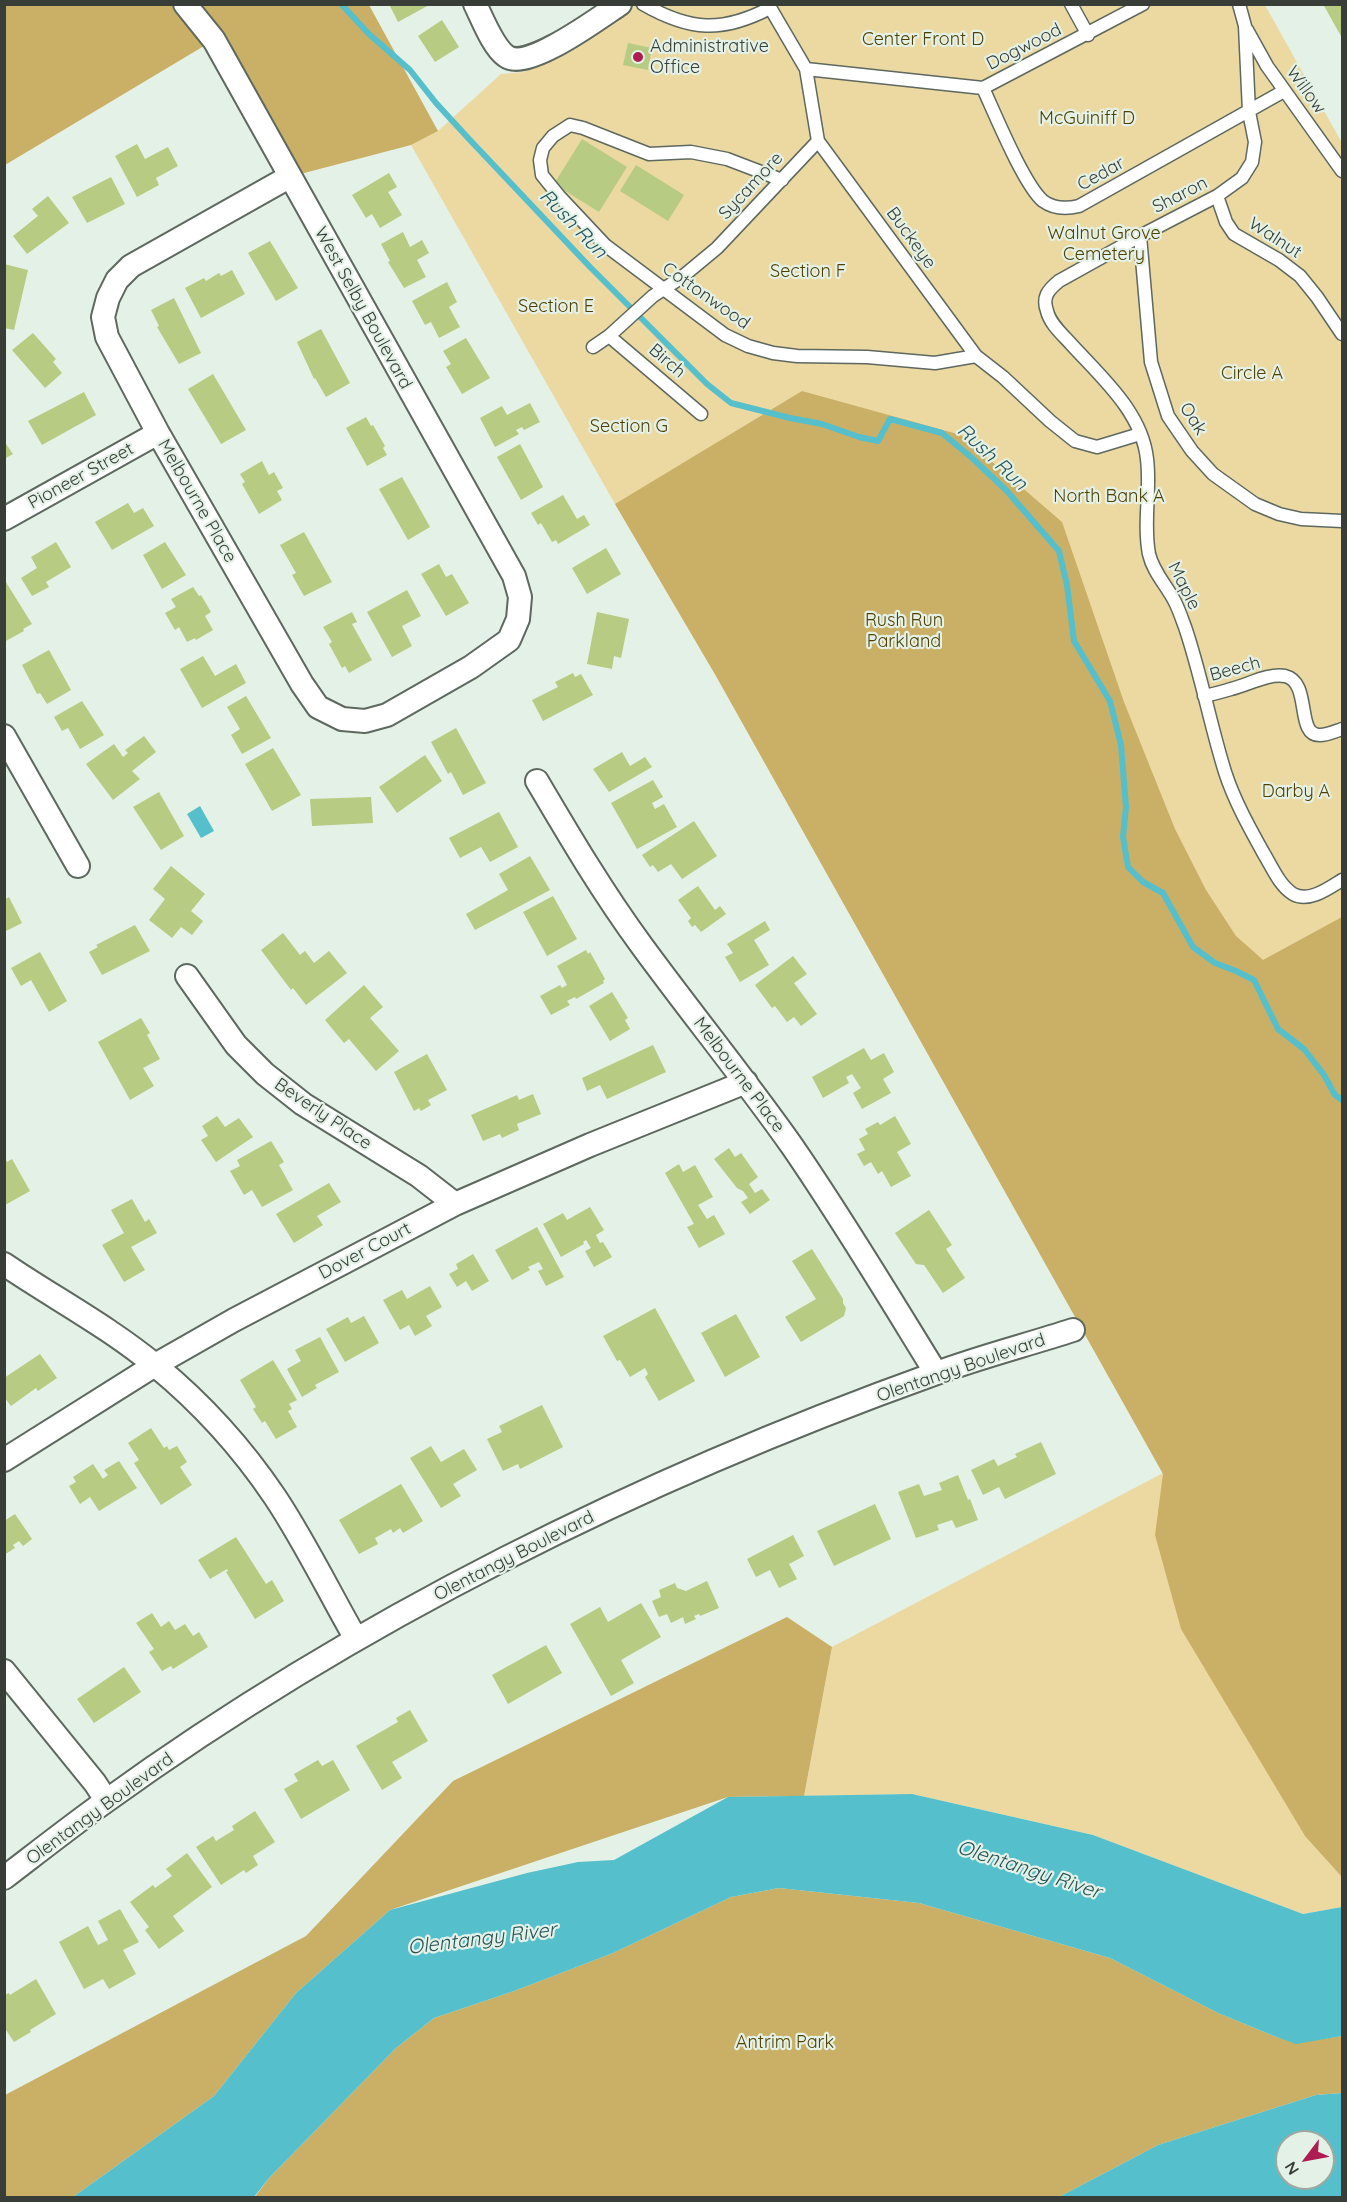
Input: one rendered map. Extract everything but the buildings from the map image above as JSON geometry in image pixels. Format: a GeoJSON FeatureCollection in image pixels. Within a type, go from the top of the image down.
{"type":"FeatureCollection","features":[{"type":"Feature","properties":{"kind":"street","name":"West Selby Boulevard"},"geometry":{"type":"LineString","coordinates":[[184,4],[214,40],[514,576],[520,597],[518,619],[509,640],[471,667],[387,715],[365,721],[342,719]]}},
{"type":"Feature","properties":{"kind":"street"},"geometry":{"type":"LineString","coordinates":[[475,4],[496,45],[506,57],[517,60],[549,49],[620,4]]}},
{"type":"Feature","properties":{"kind":"street","name":"Melbourne Place"},"geometry":{"type":"LineString","coordinates":[[289,177],[131,266],[117,280],[108,298],[103,317],[107,337],[158,433],[302,684],[318,707],[342,719]]}},
{"type":"Feature","properties":{"kind":"street","name":"Pioneer Street"},"geometry":{"type":"LineString","coordinates":[[4,519],[158,433]]}},
{"type":"Feature","properties":{"kind":"street"},"geometry":{"type":"LineString","coordinates":[[4,736],[78,866]]}},
{"type":"Feature","properties":{"kind":"street","name":"Melbourne Place"},"geometry":{"type":"LineString","coordinates":[[537,781],[591,873],[640,945],[793,1147],[936,1373]]}},
{"type":"Feature","properties":{"kind":"street","name":"Beverly Place"},"geometry":{"type":"LineString","coordinates":[[187,976],[236,1045],[265,1074],[303,1104],[419,1176],[454,1204]]}},
{"type":"Feature","properties":{"kind":"street","name":"Dover Court"},"geometry":{"type":"LineString","coordinates":[[4,1460],[155,1365],[234,1320],[454,1204],[590,1145],[746,1082]]}},
{"type":"Feature","properties":{"kind":"street"},"geometry":{"type":"LineString","coordinates":[[4,1264],[117,1337],[155,1365],[193,1400],[241,1451],[275,1497],[304,1544],[356,1639]]}},
{"type":"Feature","properties":{"kind":"street","name":"Olentangy Boulevard"},"geometry":{"type":"LineString","coordinates":[[4,1878],[106,1800],[231,1717],[356,1639],[468,1577],[711,1461],[936,1373],[1073,1330]]}},
{"type":"Feature","properties":{"kind":"street"},"geometry":{"type":"LineString","coordinates":[[4,1671],[106,1800]]}},
{"type":"Feature","properties":{"kind":"lane"},"geometry":{"type":"LineString","coordinates":[[643,4],[677,21],[716,26],[746,21],[769,6],[806,69],[818,141]]}},
{"type":"Feature","properties":{"kind":"lane"},"geometry":{"type":"LineString","coordinates":[[1071,4],[1088,35]]}},
{"type":"Feature","properties":{"kind":"lane","name":"Dogwood"},"geometry":{"type":"LineString","coordinates":[[806,69],[983,88],[1088,35],[1143,4]]}},
{"type":"Feature","properties":{"kind":"lane"},"geometry":{"type":"LineString","coordinates":[[1239,4],[1245,26]]}},
{"type":"Feature","properties":{"kind":"lane","name":"Willow"},"geometry":{"type":"LineString","coordinates":[[1245,26],[1267,66],[1342,171]]}},
{"type":"Feature","properties":{"kind":"lane","name":"Sharon"},"geometry":{"type":"LineString","coordinates":[[1045,297],[1049,289],[1059,281],[1217,196],[1242,178],[1252,162],[1255,142],[1250,112],[1245,26]]}},
{"type":"Feature","properties":{"kind":"lane","name":"Cedar"},"geometry":{"type":"LineString","coordinates":[[983,88],[1027,177],[1041,200],[1066,210],[1079,206],[1284,91]]}},
{"type":"Feature","properties":{"kind":"lane","name":"Cottonwood"},"geometry":{"type":"LineString","coordinates":[[782,180],[726,159],[691,152],[649,154],[570,125],[554,136],[543,148],[540,160],[542,175],[558,196],[605,245],[724,335],[748,346],[773,353],[935,363],[976,356]]}},
{"type":"Feature","properties":{"kind":"lane","name":"Sycamore"},"geometry":{"type":"LineString","coordinates":[[593,347],[609,336],[653,296],[717,248],[818,141]]}},
{"type":"Feature","properties":{"kind":"lane","name":"Buckeye"},"geometry":{"type":"LineString","coordinates":[[818,141],[976,356]]}},
{"type":"Feature","properties":{"kind":"lane","name":"Walnut"},"geometry":{"type":"LineString","coordinates":[[1217,196],[1226,222],[1234,234],[1279,260],[1299,276],[1317,297],[1342,334]]}},
{"type":"Feature","properties":{"kind":"lane","name":"Oak"},"geometry":{"type":"LineString","coordinates":[[1140,236],[1151,362],[1168,416],[1192,451],[1213,474],[1255,504],[1278,514],[1301,519],[1342,521]]}},
{"type":"Feature","properties":{"kind":"lane","name":"Maple"},"geometry":{"type":"LineString","coordinates":[[1045,297],[1047,312],[1056,328],[1116,393],[1130,413],[1140,434],[1147,458],[1146,536],[1150,558],[1175,602],[1186,629],[1226,773],[1237,802],[1275,873],[1291,893],[1299,897],[1310,897],[1342,880]]}},
{"type":"Feature","properties":{"kind":"lane","name":"Birch"},"geometry":{"type":"LineString","coordinates":[[609,336],[700,414]]}},
{"type":"Feature","properties":{"kind":"lane"},"geometry":{"type":"LineString","coordinates":[[976,356],[1075,441],[1097,447],[1140,434]]}},
{"type":"Feature","properties":{"kind":"lane","name":"Beech"},"geometry":{"type":"LineString","coordinates":[[1204,696],[1265,678],[1287,677],[1295,681],[1299,688],[1308,729],[1313,734],[1319,735],[1342,729]]}},
{"type":"Feature","properties":{"kind":"green space"},"geometry":{"type":"Polygon","coordinates":[[[630,4],[1265,5],[1342,143],[1342,1907],[1303,1914],[1093,1835],[912,1794],[804,1796],[832,1647],[1163,1473],[716,676],[615,504],[411,145],[438,131],[501,74],[524,72],[630,4]]]}},
{"type":"Feature","properties":{"kind":"green space"},"geometry":{"type":"Polygon","coordinates":[[[4,5],[369,5],[438,131],[411,145],[289,177],[214,40],[5,165],[4,5]]]}},
{"type":"Feature","properties":{"kind":"green space","name":"Rush Run Parkland"},"geometry":{"type":"Polygon","coordinates":[[[802,391],[961,435],[1062,522],[1124,702],[1175,829],[1206,890],[1236,936],[1263,960],[1342,917],[1342,1877],[1305,1836],[1181,1629],[1155,1535],[1163,1474],[716,676],[615,504],[802,391]]]}},
{"type":"Feature","properties":{"kind":"green space"},"geometry":{"type":"Polygon","coordinates":[[[787,1617],[832,1647],[804,1796],[728,1797],[390,1910],[296,1993],[214,2096],[73,2197],[5,2198],[5,2095],[306,1936],[453,1781],[787,1617]]]}},
{"type":"Feature","properties":{"kind":"green space","name":"Antrim Park"},"geometry":{"type":"Polygon","coordinates":[[[779,1888],[919,1903],[1110,1958],[1218,2013],[1296,2043],[1342,2036],[1342,2093],[1316,2095],[1158,2145],[1059,2197],[254,2198],[269,2178],[396,2048],[434,2018],[514,1991],[613,1953],[731,1897],[779,1888]]]}},
{"type":"Feature","properties":{"kind":"water"},"geometry":{"type":"Polygon","coordinates":[[[200,806],[214,831],[201,838],[187,814],[200,806]]]}},
{"type":"Feature","properties":{"kind":"water","name":"Olentangy River"},"geometry":{"type":"Polygon","coordinates":[[[912,1794],[1093,1835],[1303,1914],[1342,1907],[1342,2036],[1296,2044],[1218,2013],[1110,1958],[919,1903],[779,1888],[731,1897],[613,1953],[514,1991],[434,2018],[396,2048],[269,2178],[254,2197],[73,2197],[214,2096],[296,1993],[390,1910],[527,1873],[578,1862],[614,1860],[728,1797],[912,1794]]]}},
{"type":"Feature","properties":{"kind":"water"},"geometry":{"type":"Polygon","coordinates":[[[1342,2093],[1342,2197],[1059,2197],[1158,2145],[1316,2095],[1342,2093]]]}},
{"type":"Feature","properties":{"kind":"waterway","name":"Rush Run"},"geometry":{"type":"LineString","coordinates":[[341,4],[369,34],[410,70],[436,103],[590,267],[707,384],[731,403],[822,424],[878,441],[890,419],[942,433],[1006,490],[1059,551],[1067,585],[1074,641],[1110,701],[1121,745],[1126,807],[1123,837],[1128,867],[1143,882],[1163,893],[1193,947],[1215,963],[1254,980],[1278,1029],[1304,1049],[1324,1075],[1335,1095],[1342,1100]]}},
{"type":"Feature","properties":{"kind":"place","name":"Administrative Office"},"geometry":{"type":"Point","coordinates":[638,57]}},
{"type":"Feature","properties":{"kind":"park label","name":"Center Front D"},"geometry":{"type":"Point","coordinates":[923,40]}},
{"type":"Feature","properties":{"kind":"park label","name":"McGuiniff D"},"geometry":{"type":"Point","coordinates":[1087,119]}},
{"type":"Feature","properties":{"kind":"park label","name":"Walnut Grove Cemetery"},"geometry":{"type":"Point","coordinates":[1104,244]}},
{"type":"Feature","properties":{"kind":"park label","name":"Section F"},"geometry":{"type":"Point","coordinates":[808,272]}},
{"type":"Feature","properties":{"kind":"park label","name":"Section E"},"geometry":{"type":"Point","coordinates":[556,307]}},
{"type":"Feature","properties":{"kind":"park label","name":"Circle A"},"geometry":{"type":"Point","coordinates":[1252,374]}},
{"type":"Feature","properties":{"kind":"park label","name":"Section G"},"geometry":{"type":"Point","coordinates":[629,427]}},
{"type":"Feature","properties":{"kind":"park label","name":"North Bank A"},"geometry":{"type":"Point","coordinates":[1109,497]}},
{"type":"Feature","properties":{"kind":"park label","name":"Darby A"},"geometry":{"type":"Point","coordinates":[1296,792]}}]}
